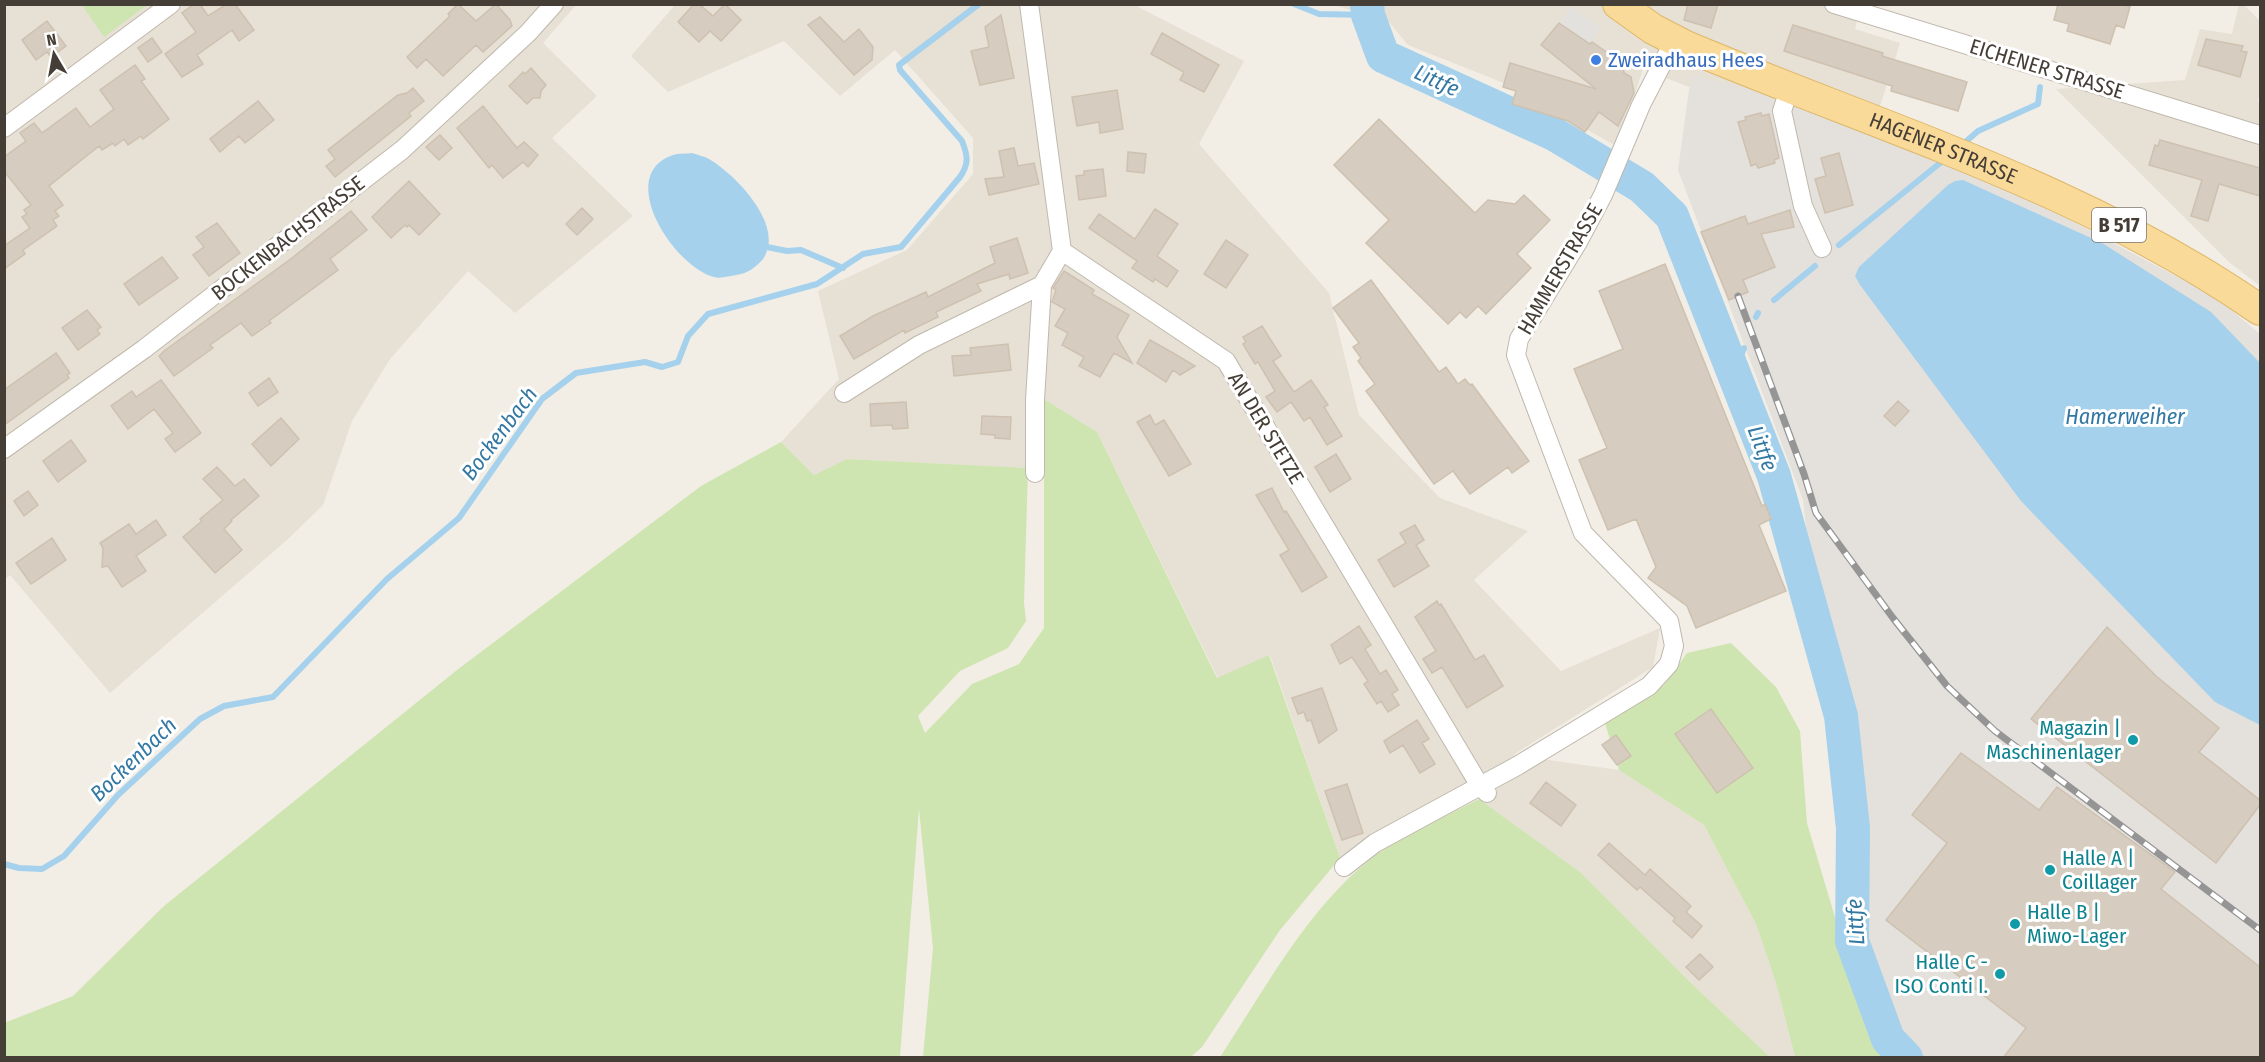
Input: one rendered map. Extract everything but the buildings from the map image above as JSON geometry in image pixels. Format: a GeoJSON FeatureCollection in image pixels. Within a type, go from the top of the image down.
{"type":"FeatureCollection","features":[{"type":"Feature","properties":{"kind":"main road","name":"HAGENER STRASSE"},"geometry":{"type":"LineString","coordinates":[[1618,4],[1653,29],[1674,40],[2016,177],[2105,218],[2196,268],[2260,310]]}},
{"type":"Feature","properties":{"kind":"street"},"geometry":{"type":"LineString","coordinates":[[4,128],[171,4]]}},
{"type":"Feature","properties":{"kind":"street"},"geometry":{"type":"LineString","coordinates":[[1029,4],[1062,251],[1042,285],[1035,400],[1035,474]]}},
{"type":"Feature","properties":{"kind":"street","name":"EICHENER STRASSE"},"geometry":{"type":"LineString","coordinates":[[1834,4],[2260,135]]}},
{"type":"Feature","properties":{"kind":"street","name":"BOCKENBACHSTRASSE"},"geometry":{"type":"LineString","coordinates":[[4,449],[144,349],[402,150],[528,33],[553,5]]}},
{"type":"Feature","properties":{"kind":"street","name":"HAMMERSTRASSE"},"geometry":{"type":"LineString","coordinates":[[1484,790],[1517,766],[1649,686],[1669,664],[1674,646],[1669,621],[1583,532],[1516,355],[1519,339],[1578,242],[1603,195],[1641,105],[1674,40]]}},
{"type":"Feature","properties":{"kind":"street"},"geometry":{"type":"LineString","coordinates":[[1790,87],[1782,111],[1803,206],[1822,248]]}},
{"type":"Feature","properties":{"kind":"street","name":"AN DER STETZE"},"geometry":{"type":"LineString","coordinates":[[1062,251],[1226,361],[1484,790]]}},
{"type":"Feature","properties":{"kind":"street"},"geometry":{"type":"LineString","coordinates":[[844,393],[919,345],[1042,285]]}},
{"type":"Feature","properties":{"kind":"street"},"geometry":{"type":"LineString","coordinates":[[1344,867],[1375,843],[1484,790]]}},
{"type":"Feature","properties":{"kind":"shaded area"},"geometry":{"type":"Polygon","coordinates":[[[1140,4],[1138,7],[1244,61],[1199,144],[1329,293],[1359,415],[1440,498],[1528,531],[1474,580],[1561,671],[1660,628],[1653,667],[1513,755],[1619,770],[1704,825],[1756,924],[1776,983],[1795,1057],[1770,1057],[1692,984],[1580,872],[1464,788],[1340,858],[1270,655],[1218,678],[1097,432],[1044,399],[1043,469],[847,459],[814,475],[781,442],[839,379],[818,291],[907,250],[973,174],[973,138],[895,50],[840,96],[784,41],[668,92],[631,56],[675,5],[1140,4]]]}},
{"type":"Feature","properties":{"kind":"shaded area"},"geometry":{"type":"Polygon","coordinates":[[[5,5],[576,5],[543,43],[597,96],[552,138],[633,216],[515,313],[468,271],[390,359],[352,421],[323,505],[287,540],[110,693],[10,575],[5,579],[5,5]]]}},
{"type":"Feature","properties":{"kind":"shaded area"},"geometry":{"type":"Polygon","coordinates":[[[1335,5],[1860,5],[1855,29],[1900,43],[1866,150],[1738,106],[1643,69],[1618,147],[1504,83],[1408,45],[1379,10],[1356,12],[1335,5]]]}},
{"type":"Feature","properties":{"kind":"shaded area"},"geometry":{"type":"Polygon","coordinates":[[[2239,5],[2244,5],[2260,21],[2258,102],[2260,103],[2260,286],[2229,262],[2056,89],[2185,80],[2200,29],[2232,34],[2239,5]]]}},
{"type":"Feature","properties":{"kind":"shaded area"},"geometry":{"type":"Polygon","coordinates":[[[1571,7],[1601,28],[1590,44],[1559,23],[1571,7]]]}},
{"type":"Feature","properties":{"kind":"shaded area"},"geometry":{"type":"Polygon","coordinates":[[[1691,75],[1802,102],[1991,178],[2217,298],[2260,334],[2260,1057],[1916,1057],[1854,954],[1803,500],[1678,170],[1691,75]]]}},
{"type":"Feature","properties":{"kind":"green space"},"geometry":{"type":"Polygon","coordinates":[[[82,5],[147,5],[104,37],[82,5]]]}},
{"type":"Feature","properties":{"kind":"green space"},"geometry":{"type":"Polygon","coordinates":[[[1044,399],[1097,432],[1217,678],[1269,655],[1340,858],[1280,930],[1202,1047],[1191,1057],[923,1057],[933,948],[919,809],[900,1057],[5,1058],[4,1023],[73,996],[164,906],[457,670],[701,486],[781,442],[814,475],[847,459],[1028,468],[1024,603],[1026,621],[1008,648],[960,671],[918,716],[925,733],[972,684],[1019,664],[1044,628],[1044,399]]]}},
{"type":"Feature","properties":{"kind":"green space"},"geometry":{"type":"Polygon","coordinates":[[[1731,643],[1776,687],[1800,731],[1807,823],[1853,978],[1925,1057],[1795,1057],[1776,983],[1756,924],[1704,825],[1619,770],[1605,723],[1664,685],[1687,653],[1731,643]]]}},
{"type":"Feature","properties":{"kind":"green space"},"geometry":{"type":"Polygon","coordinates":[[[1479,799],[1580,872],[1692,984],[1770,1057],[1220,1057],[1274,972],[1336,891],[1386,848],[1420,828],[1479,799]]]}},
{"type":"Feature","properties":{"kind":"water"},"geometry":{"type":"Polygon","coordinates":[[[692,153],[709,159],[732,176],[754,202],[763,217],[768,232],[768,246],[763,259],[748,272],[719,278],[698,270],[682,257],[656,220],[649,200],[649,181],[656,166],[673,155],[692,153]]]}},
{"type":"Feature","properties":{"kind":"water","name":"Hamerweiher"},"geometry":{"type":"Polygon","coordinates":[[[1963,180],[2102,243],[2211,312],[2260,363],[2260,725],[2215,702],[2021,501],[1855,276],[1859,267],[1948,185],[1963,180]]]}},
{"type":"Feature","properties":{"kind":"waterway","name":"Bockenbach"},"geometry":{"type":"LineString","coordinates":[[4,864],[19,868],[42,869],[64,856],[118,795],[200,719],[224,706],[273,697],[387,579],[459,518],[542,399],[576,373],[645,362],[662,367],[678,362],[688,336],[708,314],[817,284],[863,254],[901,247],[960,177],[967,160],[962,141],[900,70],[899,65],[979,4]]}},
{"type":"Feature","properties":{"kind":"waterway","name":"Bockenbach"},"geometry":{"type":"LineString","coordinates":[[1294,4],[1319,14],[1368,15]]}},
{"type":"Feature","properties":{"kind":"waterway","name":"Littfe"},"geometry":{"type":"LineString","coordinates":[[1367,4],[1368,15],[1383,56],[1554,134],[1642,187],[1672,216],[1774,476],[1841,716],[1853,828],[1852,941],[1888,1039],[1906,1058]]}},
{"type":"Feature","properties":{"kind":"waterway"},"geometry":{"type":"LineString","coordinates":[[1962,145],[1978,131],[2038,104],[2040,87]]}},
{"type":"Feature","properties":{"kind":"waterway"},"geometry":{"type":"LineString","coordinates":[[1839,245],[1945,159]]}},
{"type":"Feature","properties":{"kind":"waterway"},"geometry":{"type":"LineString","coordinates":[[767,247],[787,251],[801,250],[843,268]]}},
{"type":"Feature","properties":{"kind":"waterway"},"geometry":{"type":"LineString","coordinates":[[1774,300],[1815,266]]}},
{"type":"Feature","properties":{"kind":"waterway"},"geometry":{"type":"LineString","coordinates":[[1756,317],[1758,313]]}},
{"type":"Feature","properties":{"kind":"waterway"},"geometry":{"type":"LineString","coordinates":[[1734,374],[1744,348]]}},
{"type":"Feature","properties":{"kind":"railway"},"geometry":{"type":"LineString","coordinates":[[1738,296],[1804,474],[1816,513],[1893,618],[1947,686],[1995,731],[2260,930]]}},
{"type":"Feature","properties":{"kind":"place","name":"Zweiradhaus Hees"},"geometry":{"type":"Point","coordinates":[1596,60]}},
{"type":"Feature","properties":{"kind":"place","name":"Magazin | Maschinenlager"},"geometry":{"type":"Point","coordinates":[2133,740]}},
{"type":"Feature","properties":{"kind":"place","name":"Halle A | Coillager"},"geometry":{"type":"Point","coordinates":[2050,870]}},
{"type":"Feature","properties":{"kind":"place","name":"Halle B | Miwo-Lager"},"geometry":{"type":"Point","coordinates":[2015,924]}},
{"type":"Feature","properties":{"kind":"place","name":"Halle C - ISO Conti I."},"geometry":{"type":"Point","coordinates":[2000,974]}}]}
